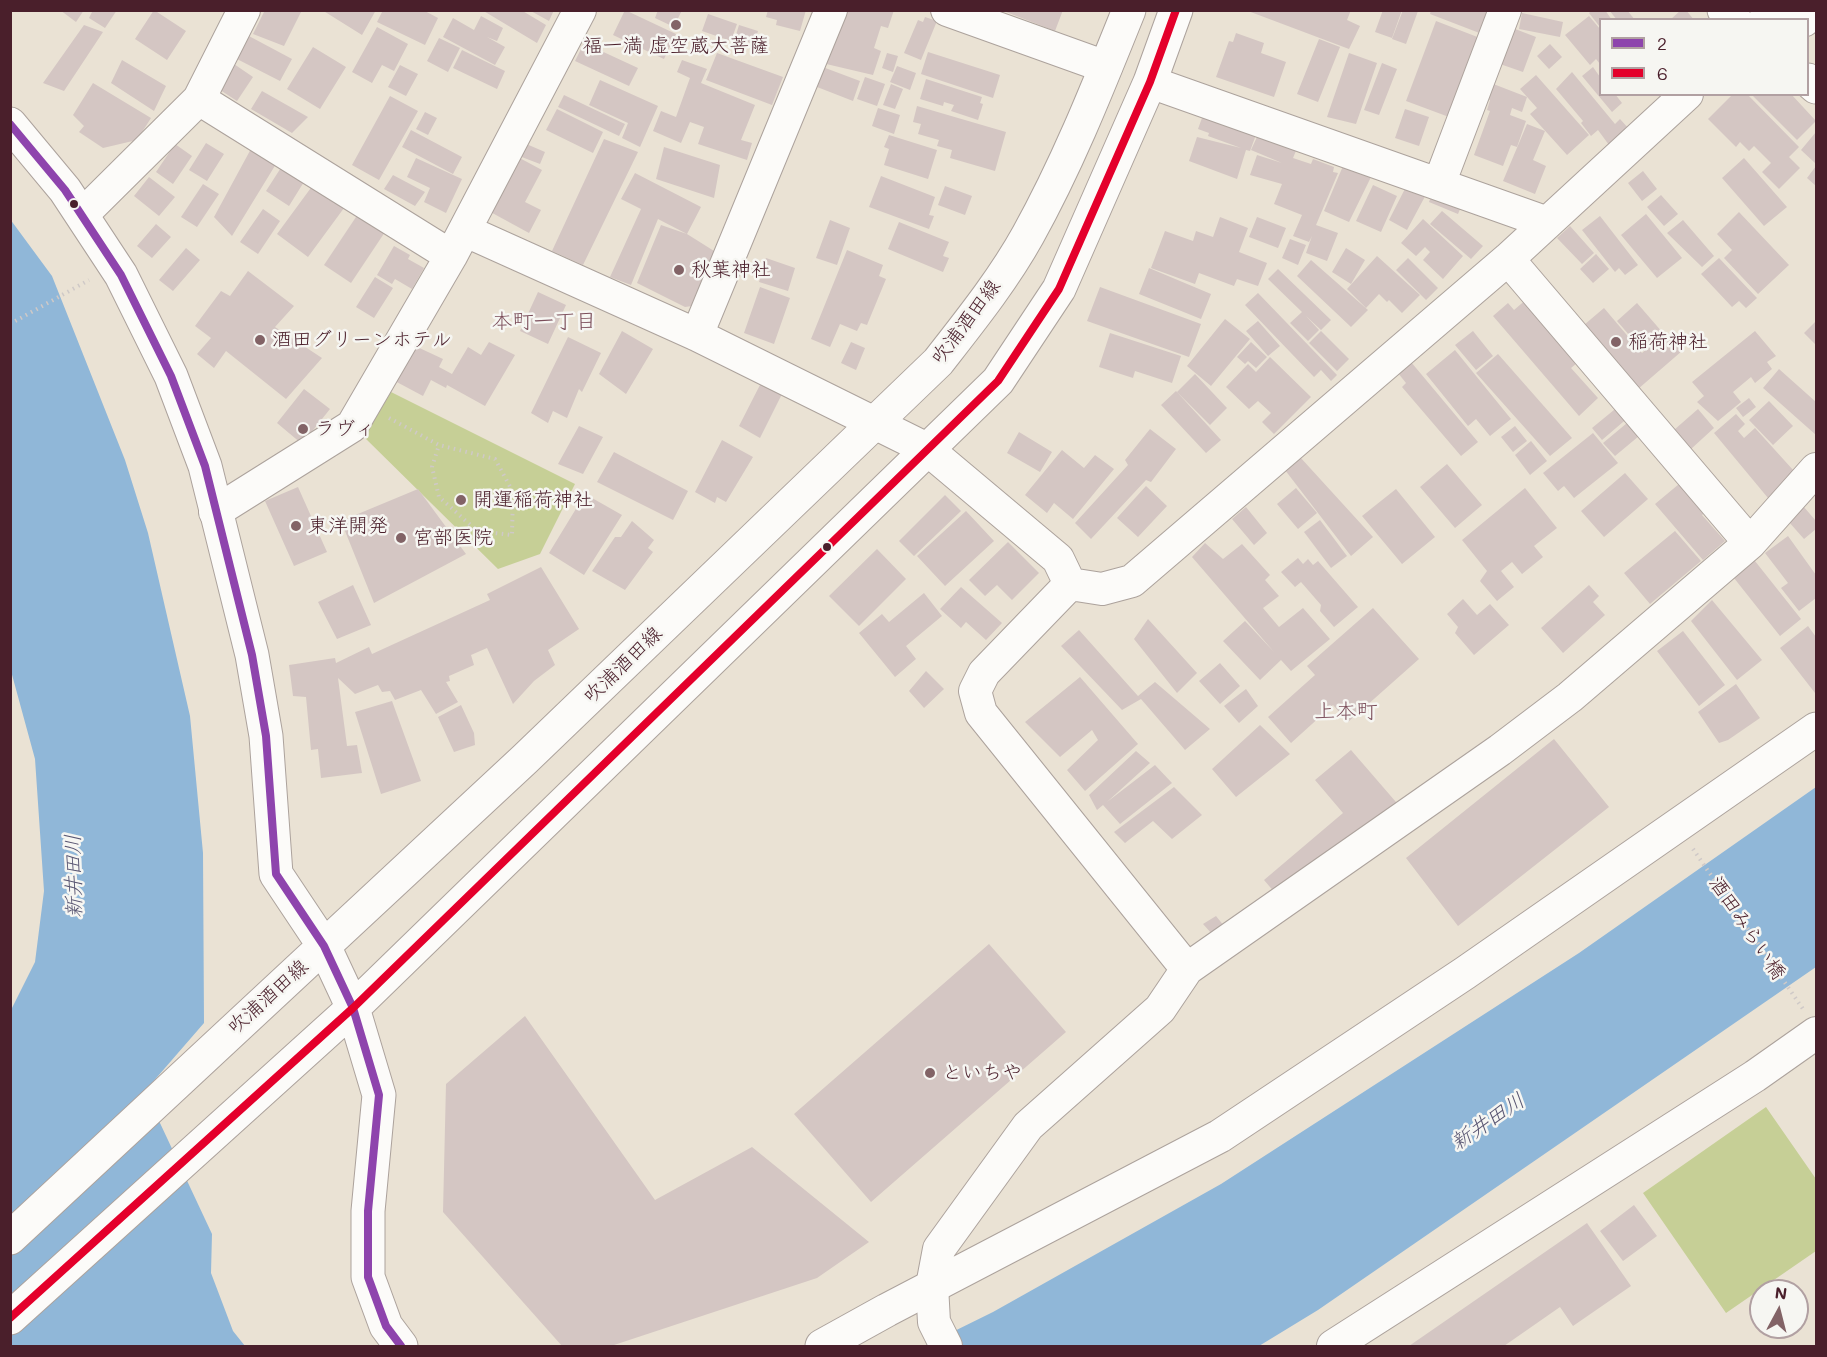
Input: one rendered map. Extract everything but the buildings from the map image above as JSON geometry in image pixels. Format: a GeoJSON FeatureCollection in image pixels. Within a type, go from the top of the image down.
{"type":"FeatureCollection","features":[{"type":"Feature","properties":{"kind":"main road","name":"吹浦酒田線"},"geometry":{"type":"LineString","coordinates":[[10,1238],[324,946],[876,424],[938,362],[977,312],[1027,237],[1072,149],[1129,10]]}},
{"type":"Feature","properties":{"kind":"main road"},"geometry":{"type":"LineString","coordinates":[[10,1318],[353,1008],[998,381],[1059,289],[1150,82],[1176,10]]}},
{"type":"Feature","properties":{"kind":"main road"},"geometry":{"type":"LineString","coordinates":[[10,124],[83,214],[122,275],[171,376],[205,466],[252,655],[266,736],[276,874],[324,946],[353,1008],[379,1095],[368,1211],[368,1277],[386,1326],[401,1347]]}},
{"type":"Feature","properties":{"kind":"main road"},"geometry":{"type":"LineString","coordinates":[[822,1347],[932,1286],[1220,1136],[1465,974],[1816,729]]}},
{"type":"Feature","properties":{"kind":"street"},"geometry":{"type":"LineString","coordinates":[[215,512],[352,426],[459,244],[580,10]]}},
{"type":"Feature","properties":{"kind":"street"},"geometry":{"type":"LineString","coordinates":[[697,335],[831,10]]}},
{"type":"Feature","properties":{"kind":"street"},"geometry":{"type":"LineString","coordinates":[[946,10],[1106,67]]}},
{"type":"Feature","properties":{"kind":"street"},"geometry":{"type":"LineString","coordinates":[[1439,184],[1505,10]]}},
{"type":"Feature","properties":{"kind":"street"},"geometry":{"type":"LineString","coordinates":[[83,214],[199,99],[234,14]]}},
{"type":"Feature","properties":{"kind":"street"},"geometry":{"type":"LineString","coordinates":[[1150,82],[1545,222]]}},
{"type":"Feature","properties":{"kind":"street"},"geometry":{"type":"LineString","coordinates":[[1070,584],[1102,589],[1132,581],[1508,259],[1545,222],[1685,96]]}},
{"type":"Feature","properties":{"kind":"street"},"geometry":{"type":"LineString","coordinates":[[199,99],[459,244],[697,335],[927,449],[1058,559],[1070,584]]}},
{"type":"Feature","properties":{"kind":"street"},"geometry":{"type":"LineString","coordinates":[[1508,259],[1750,543]]}},
{"type":"Feature","properties":{"kind":"street"},"geometry":{"type":"LineString","coordinates":[[940,1334],[932,1286],[939,1249],[1028,1126],[1161,1009],[1187,969],[1500,750],[1570,697],[1750,543],[1816,469]]}},
{"type":"Feature","properties":{"kind":"street"},"geometry":{"type":"LineString","coordinates":[[1070,584],[984,673],[975,691],[981,713],[1187,969]]}},
{"type":"Feature","properties":{"kind":"street"},"geometry":{"type":"LineString","coordinates":[[1333,1347],[1755,1076],[1813,1026]]}},
{"type":"Feature","properties":{"kind":"path"},"geometry":{"type":"LineString","coordinates":[[10,324],[95,276]]}},
{"type":"Feature","properties":{"kind":"path"},"geometry":{"type":"LineString","coordinates":[[364,404],[439,445],[495,459],[513,492],[512,535],[477,531],[440,497],[432,467],[439,445]]}},
{"type":"Feature","properties":{"kind":"path","name":"酒田みらい橋"},"geometry":{"type":"LineString","coordinates":[[1678,827],[1813,1026]]}},
{"type":"Feature","properties":{"kind":"green space"},"geometry":{"type":"Polygon","coordinates":[[[391,392],[575,484],[540,554],[498,569],[364,437],[391,392]]]}},
{"type":"Feature","properties":{"kind":"green space"},"geometry":{"type":"Polygon","coordinates":[[[1766,1107],[1816,1179],[1816,1251],[1775,1279],[1749,1279],[1749,1297],[1726,1313],[1643,1193],[1766,1107]]]}},
{"type":"Feature","properties":{"kind":"water","name":"新井田川"},"geometry":{"type":"Polygon","coordinates":[[[10,219],[52,276],[125,460],[148,533],[190,716],[203,853],[204,1023],[145,1091],[212,1234],[211,1273],[233,1331],[245,1346],[11,1346],[11,1010],[35,962],[44,891],[35,759],[11,671],[10,219]]]}},
{"type":"Feature","properties":{"kind":"water","name":"新井田川"},"geometry":{"type":"Polygon","coordinates":[[[1816,787],[1816,967],[1318,1310],[1259,1346],[924,1346],[993,1312],[1221,1184],[1579,953],[1816,787]]]}},
{"type":"Feature","properties":{"kind":"transit line","name":"6"},"geometry":{"type":"LineString","coordinates":[[10,1318],[353,1008],[998,381],[1059,289],[1150,82],[1176,10]]}},
{"type":"Feature","properties":{"kind":"transit line","name":"2"},"geometry":{"type":"LineString","coordinates":[[10,124],[65,190],[121,275],[171,376],[205,466],[252,655],[266,736],[276,874],[324,946],[353,1008],[379,1095],[368,1211],[368,1277],[386,1326],[401,1346]]}},
{"type":"Feature","properties":{"kind":"place","name":"福一満 虚空蔵大菩薩"},"geometry":{"type":"Point","coordinates":[676,25]}},
{"type":"Feature","properties":{"kind":"place","name":"秋葉神社"},"geometry":{"type":"Point","coordinates":[679,270]}},
{"type":"Feature","properties":{"kind":"place","name":"酒田グリーンホテル"},"geometry":{"type":"Point","coordinates":[260,340]}},
{"type":"Feature","properties":{"kind":"place","name":"稲荷神社"},"geometry":{"type":"Point","coordinates":[1616,342]}},
{"type":"Feature","properties":{"kind":"place","name":"ラヴィ"},"geometry":{"type":"Point","coordinates":[303,429]}},
{"type":"Feature","properties":{"kind":"place","name":"開運稲荷神社"},"geometry":{"type":"Point","coordinates":[461,500]}},
{"type":"Feature","properties":{"kind":"place","name":"東洋開発"},"geometry":{"type":"Point","coordinates":[296,526]}},
{"type":"Feature","properties":{"kind":"place","name":"宮部医院"},"geometry":{"type":"Point","coordinates":[401,538]}},
{"type":"Feature","properties":{"kind":"place","name":"といちや"},"geometry":{"type":"Point","coordinates":[930,1073]}},
{"type":"Feature","properties":{"kind":"district","name":"本町一丁目"},"geometry":{"type":"Point","coordinates":[544,322]}},
{"type":"Feature","properties":{"kind":"district","name":"上本町"},"geometry":{"type":"Point","coordinates":[1346,712]}}]}
